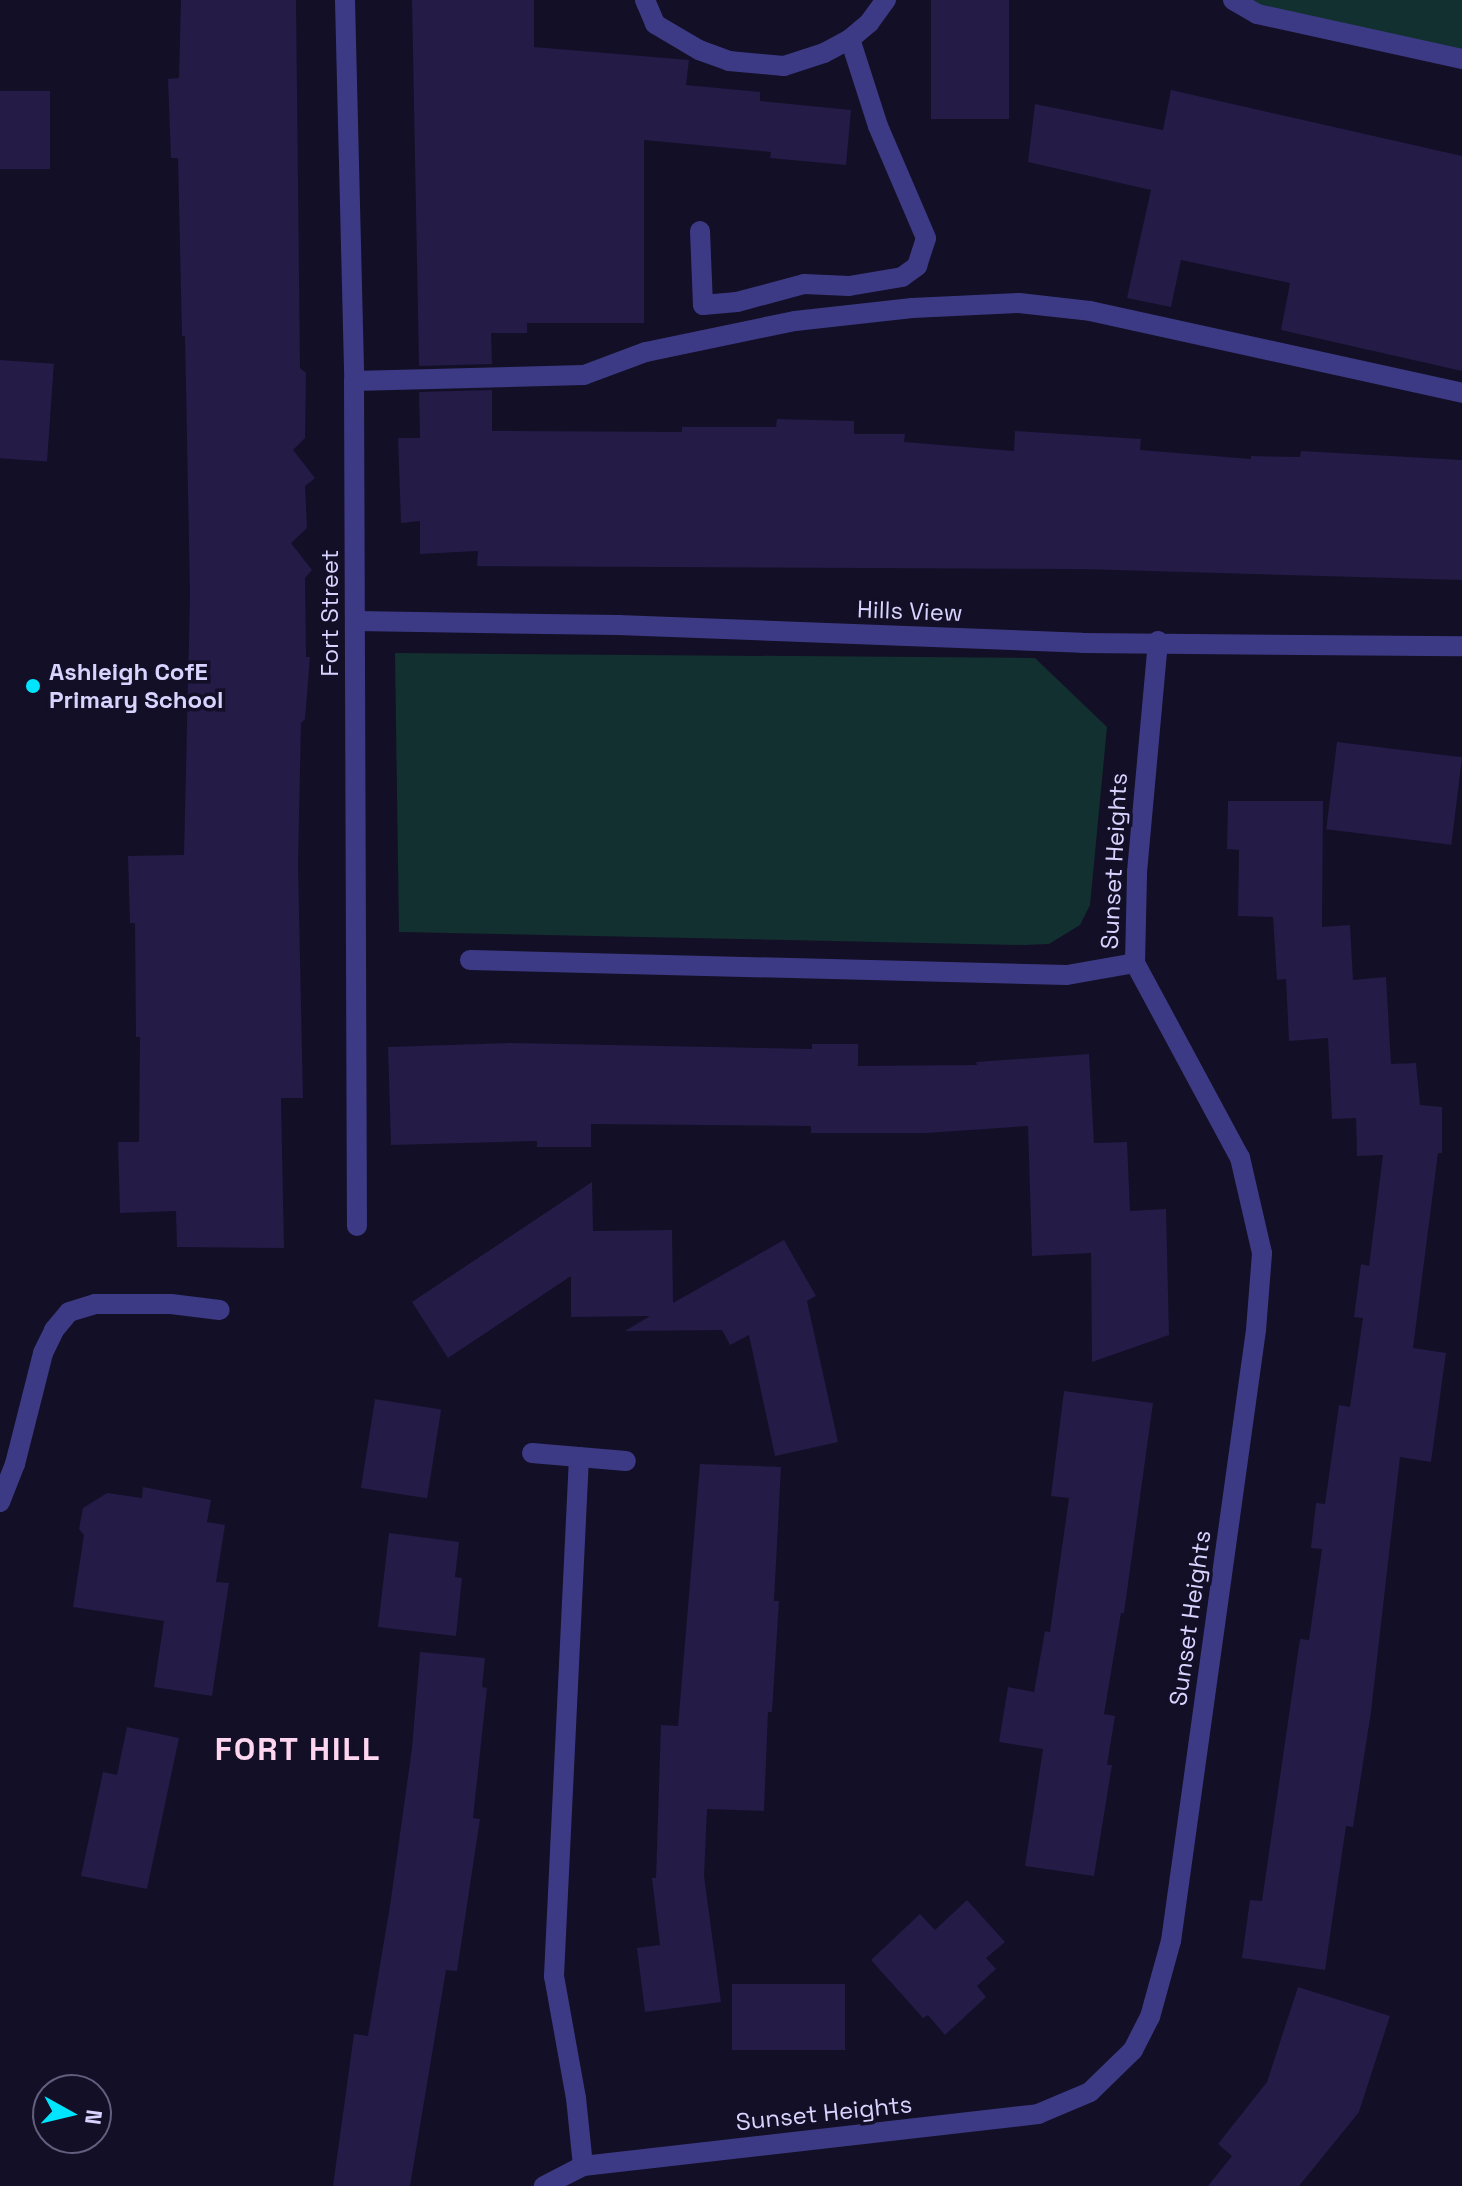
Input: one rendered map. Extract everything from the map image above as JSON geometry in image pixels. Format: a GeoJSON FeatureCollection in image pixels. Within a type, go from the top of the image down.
{"type":"FeatureCollection","features":[{"type":"Feature","properties":{"kind":"street","name":"Fort Street"},"geometry":{"type":"LineString","coordinates":[[345,0],[354,381],[357,1226]]}},
{"type":"Feature","properties":{"kind":"street"},"geometry":{"type":"LineString","coordinates":[[645,0],[655,24],[699,50],[729,61],[784,66],[824,53],[850,39],[869,23],[886,0]]}},
{"type":"Feature","properties":{"kind":"street"},"geometry":{"type":"LineString","coordinates":[[1233,0],[1257,14],[1462,59]]}},
{"type":"Feature","properties":{"kind":"street"},"geometry":{"type":"LineString","coordinates":[[700,231],[703,305],[737,302],[804,284],[849,286],[902,277],[917,266],[926,238],[878,126],[850,39]]}},
{"type":"Feature","properties":{"kind":"street"},"geometry":{"type":"LineString","coordinates":[[354,381],[584,375],[659,349],[795,321],[912,308],[1019,303],[1090,311],[1462,393]]}},
{"type":"Feature","properties":{"kind":"street","name":"Hills View"},"geometry":{"type":"LineString","coordinates":[[356,621],[618,625],[1082,643],[1158,641],[1462,646]]}},
{"type":"Feature","properties":{"kind":"street","name":"Sunset Heights"},"geometry":{"type":"LineString","coordinates":[[544,2186],[583,2166],[1038,2114],[1090,2092],[1133,2050],[1150,2017],[1171,1941],[1256,1330],[1262,1253],[1240,1158],[1135,963],[1137,872],[1158,641]]}},
{"type":"Feature","properties":{"kind":"street"},"geometry":{"type":"LineString","coordinates":[[470,960],[1067,975],[1135,963]]}},
{"type":"Feature","properties":{"kind":"street"},"geometry":{"type":"LineString","coordinates":[[0,1502],[15,1464],[43,1353],[54,1330],[69,1312],[95,1304],[171,1304],[220,1310]]}},
{"type":"Feature","properties":{"kind":"street"},"geometry":{"type":"LineString","coordinates":[[532,1453],[626,1461]]}},
{"type":"Feature","properties":{"kind":"street"},"geometry":{"type":"LineString","coordinates":[[579,1457],[554,1976],[576,2098],[583,2166]]}},
{"type":"Feature","properties":{"kind":"green space"},"geometry":{"type":"Polygon","coordinates":[[[1233,0],[1462,0],[1462,59],[1233,0]]]}},
{"type":"Feature","properties":{"kind":"green space"},"geometry":{"type":"Polygon","coordinates":[[[395,653],[1035,658],[1107,727],[1090,905],[1080,925],[1049,944],[1024,945],[399,932],[395,653]]]}},
{"type":"Feature","properties":{"kind":"building"},"geometry":{"type":"Polygon","coordinates":[[[181,0],[296,0],[300,368],[306,373],[305,438],[293,450],[315,478],[305,486],[307,528],[291,543],[312,570],[305,578],[306,657],[310,657],[305,719],[301,723],[298,865],[303,1098],[281,1098],[284,1248],[177,1247],[176,1211],[120,1213],[118,1142],[139,1142],[140,1037],[136,1037],[135,923],[130,923],[128,856],[184,855],[190,595],[185,336],[182,336],[178,158],[171,158],[168,79],[179,78],[181,0]]]}},
{"type":"Feature","properties":{"kind":"building"},"geometry":{"type":"Polygon","coordinates":[[[412,0],[534,0],[534,47],[689,60],[686,85],[760,92],[760,101],[851,110],[846,165],[770,158],[771,152],[644,140],[644,323],[527,323],[527,333],[491,333],[492,364],[419,366],[412,0]]]}},
{"type":"Feature","properties":{"kind":"building"},"geometry":{"type":"Polygon","coordinates":[[[931,0],[1009,0],[1009,119],[931,119],[931,0]]]}},
{"type":"Feature","properties":{"kind":"building"},"geometry":{"type":"Polygon","coordinates":[[[1171,90],[1462,156],[1462,371],[1281,330],[1290,283],[1181,260],[1171,307],[1127,298],[1151,190],[1028,162],[1035,104],[1163,130],[1171,90]]]}},
{"type":"Feature","properties":{"kind":"building"},"geometry":{"type":"Polygon","coordinates":[[[0,91],[50,91],[50,169],[0,169],[0,91]]]}},
{"type":"Feature","properties":{"kind":"building"},"geometry":{"type":"Polygon","coordinates":[[[0,360],[54,364],[47,462],[0,458],[0,360]]]}},
{"type":"Feature","properties":{"kind":"building"},"geometry":{"type":"Polygon","coordinates":[[[492,390],[492,431],[682,432],[682,427],[776,427],[777,419],[854,421],[854,434],[905,434],[904,442],[1014,451],[1015,431],[1141,439],[1140,450],[1251,459],[1251,456],[1300,457],[1301,451],[1462,460],[1462,580],[1080,569],[477,566],[478,551],[420,554],[420,521],[401,523],[398,438],[420,438],[419,392],[492,390]]]}},
{"type":"Feature","properties":{"kind":"building"},"geometry":{"type":"Polygon","coordinates":[[[1337,742],[1462,757],[1451,845],[1326,829],[1337,742]]]}},
{"type":"Feature","properties":{"kind":"building"},"geometry":{"type":"Polygon","coordinates":[[[1228,801],[1323,801],[1322,927],[1350,925],[1353,980],[1386,977],[1391,1064],[1416,1063],[1420,1105],[1442,1107],[1442,1153],[1438,1153],[1413,1348],[1446,1353],[1431,1462],[1400,1457],[1371,1712],[1353,1827],[1346,1826],[1325,1970],[1242,1958],[1250,1900],[1262,1901],[1300,1639],[1309,1640],[1322,1549],[1311,1548],[1316,1503],[1325,1504],[1339,1405],[1350,1407],[1363,1318],[1354,1317],[1361,1264],[1369,1266],[1383,1155],[1357,1156],[1356,1118],[1332,1119],[1328,1038],[1289,1041],[1286,979],[1277,980],[1273,917],[1238,916],[1239,850],[1227,849],[1228,801]]]}},
{"type":"Feature","properties":{"kind":"building"},"geometry":{"type":"Polygon","coordinates":[[[510,1043],[812,1049],[812,1044],[858,1044],[858,1066],[977,1065],[976,1062],[1089,1054],[1094,1143],[1127,1142],[1130,1211],[1166,1209],[1169,1335],[1092,1362],[1091,1253],[1032,1256],[1028,1126],[926,1133],[811,1133],[811,1126],[591,1124],[591,1147],[537,1147],[537,1141],[391,1145],[388,1047],[510,1043]]]}},
{"type":"Feature","properties":{"kind":"building"},"geometry":{"type":"Polygon","coordinates":[[[592,1182],[593,1231],[672,1230],[673,1303],[784,1240],[816,1296],[807,1301],[838,1442],[775,1456],[749,1335],[730,1345],[722,1330],[625,1331],[650,1316],[571,1317],[571,1276],[448,1358],[412,1302],[592,1182]]]}},
{"type":"Feature","properties":{"kind":"building"},"geometry":{"type":"Polygon","coordinates":[[[1064,1391],[1153,1403],[1124,1613],[1121,1613],[1104,1714],[1115,1716],[1107,1765],[1112,1765],[1094,1876],[1025,1866],[1043,1749],[999,1742],[1008,1687],[1034,1692],[1045,1631],[1050,1632],[1069,1498],[1051,1496],[1064,1391]]]}},
{"type":"Feature","properties":{"kind":"building"},"geometry":{"type":"Polygon","coordinates":[[[375,1399],[441,1409],[427,1498],[361,1488],[375,1399]]]}},
{"type":"Feature","properties":{"kind":"building"},"geometry":{"type":"Polygon","coordinates":[[[700,1464],[781,1467],[774,1601],[779,1601],[772,1712],[768,1712],[764,1811],[707,1809],[704,1876],[721,2002],[645,2012],[637,1948],[660,1945],[652,1878],[656,1878],[661,1725],[678,1726],[700,1464]]]}},
{"type":"Feature","properties":{"kind":"building"},"geometry":{"type":"Polygon","coordinates":[[[143,1487],[211,1500],[207,1522],[225,1525],[216,1582],[229,1583],[212,1696],[154,1687],[164,1621],[73,1607],[84,1535],[79,1529],[83,1508],[107,1493],[142,1498],[143,1487]]]}},
{"type":"Feature","properties":{"kind":"building"},"geometry":{"type":"Polygon","coordinates":[[[389,1533],[459,1542],[455,1577],[462,1578],[456,1636],[378,1627],[389,1533]]]}},
{"type":"Feature","properties":{"kind":"building"},"geometry":{"type":"Polygon","coordinates":[[[420,1652],[485,1658],[482,1687],[487,1688],[473,1818],[480,1819],[457,1971],[446,1970],[410,2186],[333,2186],[354,2034],[368,2036],[390,1906],[412,1748],[420,1652]]]}},
{"type":"Feature","properties":{"kind":"building"},"geometry":{"type":"Polygon","coordinates":[[[127,1727],[179,1738],[147,1889],[81,1876],[103,1772],[117,1775],[127,1727]]]}},
{"type":"Feature","properties":{"kind":"building"},"geometry":{"type":"Polygon","coordinates":[[[967,1900],[1005,1942],[986,1958],[996,1969],[977,1986],[986,1997],[945,2035],[928,2015],[923,2018],[871,1960],[920,1914],[935,1930],[967,1900]]]}},
{"type":"Feature","properties":{"kind":"building"},"geometry":{"type":"Polygon","coordinates":[[[732,1984],[845,1984],[845,2050],[732,2050],[732,1984]]]}},
{"type":"Feature","properties":{"kind":"building"},"geometry":{"type":"Polygon","coordinates":[[[1298,1987],[1390,2016],[1359,2112],[1299,2186],[1208,2186],[1232,2156],[1218,2144],[1267,2082],[1298,1987]]]}},
{"type":"Feature","properties":{"kind":"place","name":"Ashleigh CofE Primary School"},"geometry":{"type":"Point","coordinates":[33,686]}},
{"type":"Feature","properties":{"kind":"district","name":"FORT HILL"},"geometry":{"type":"Point","coordinates":[298,1749]}}]}
